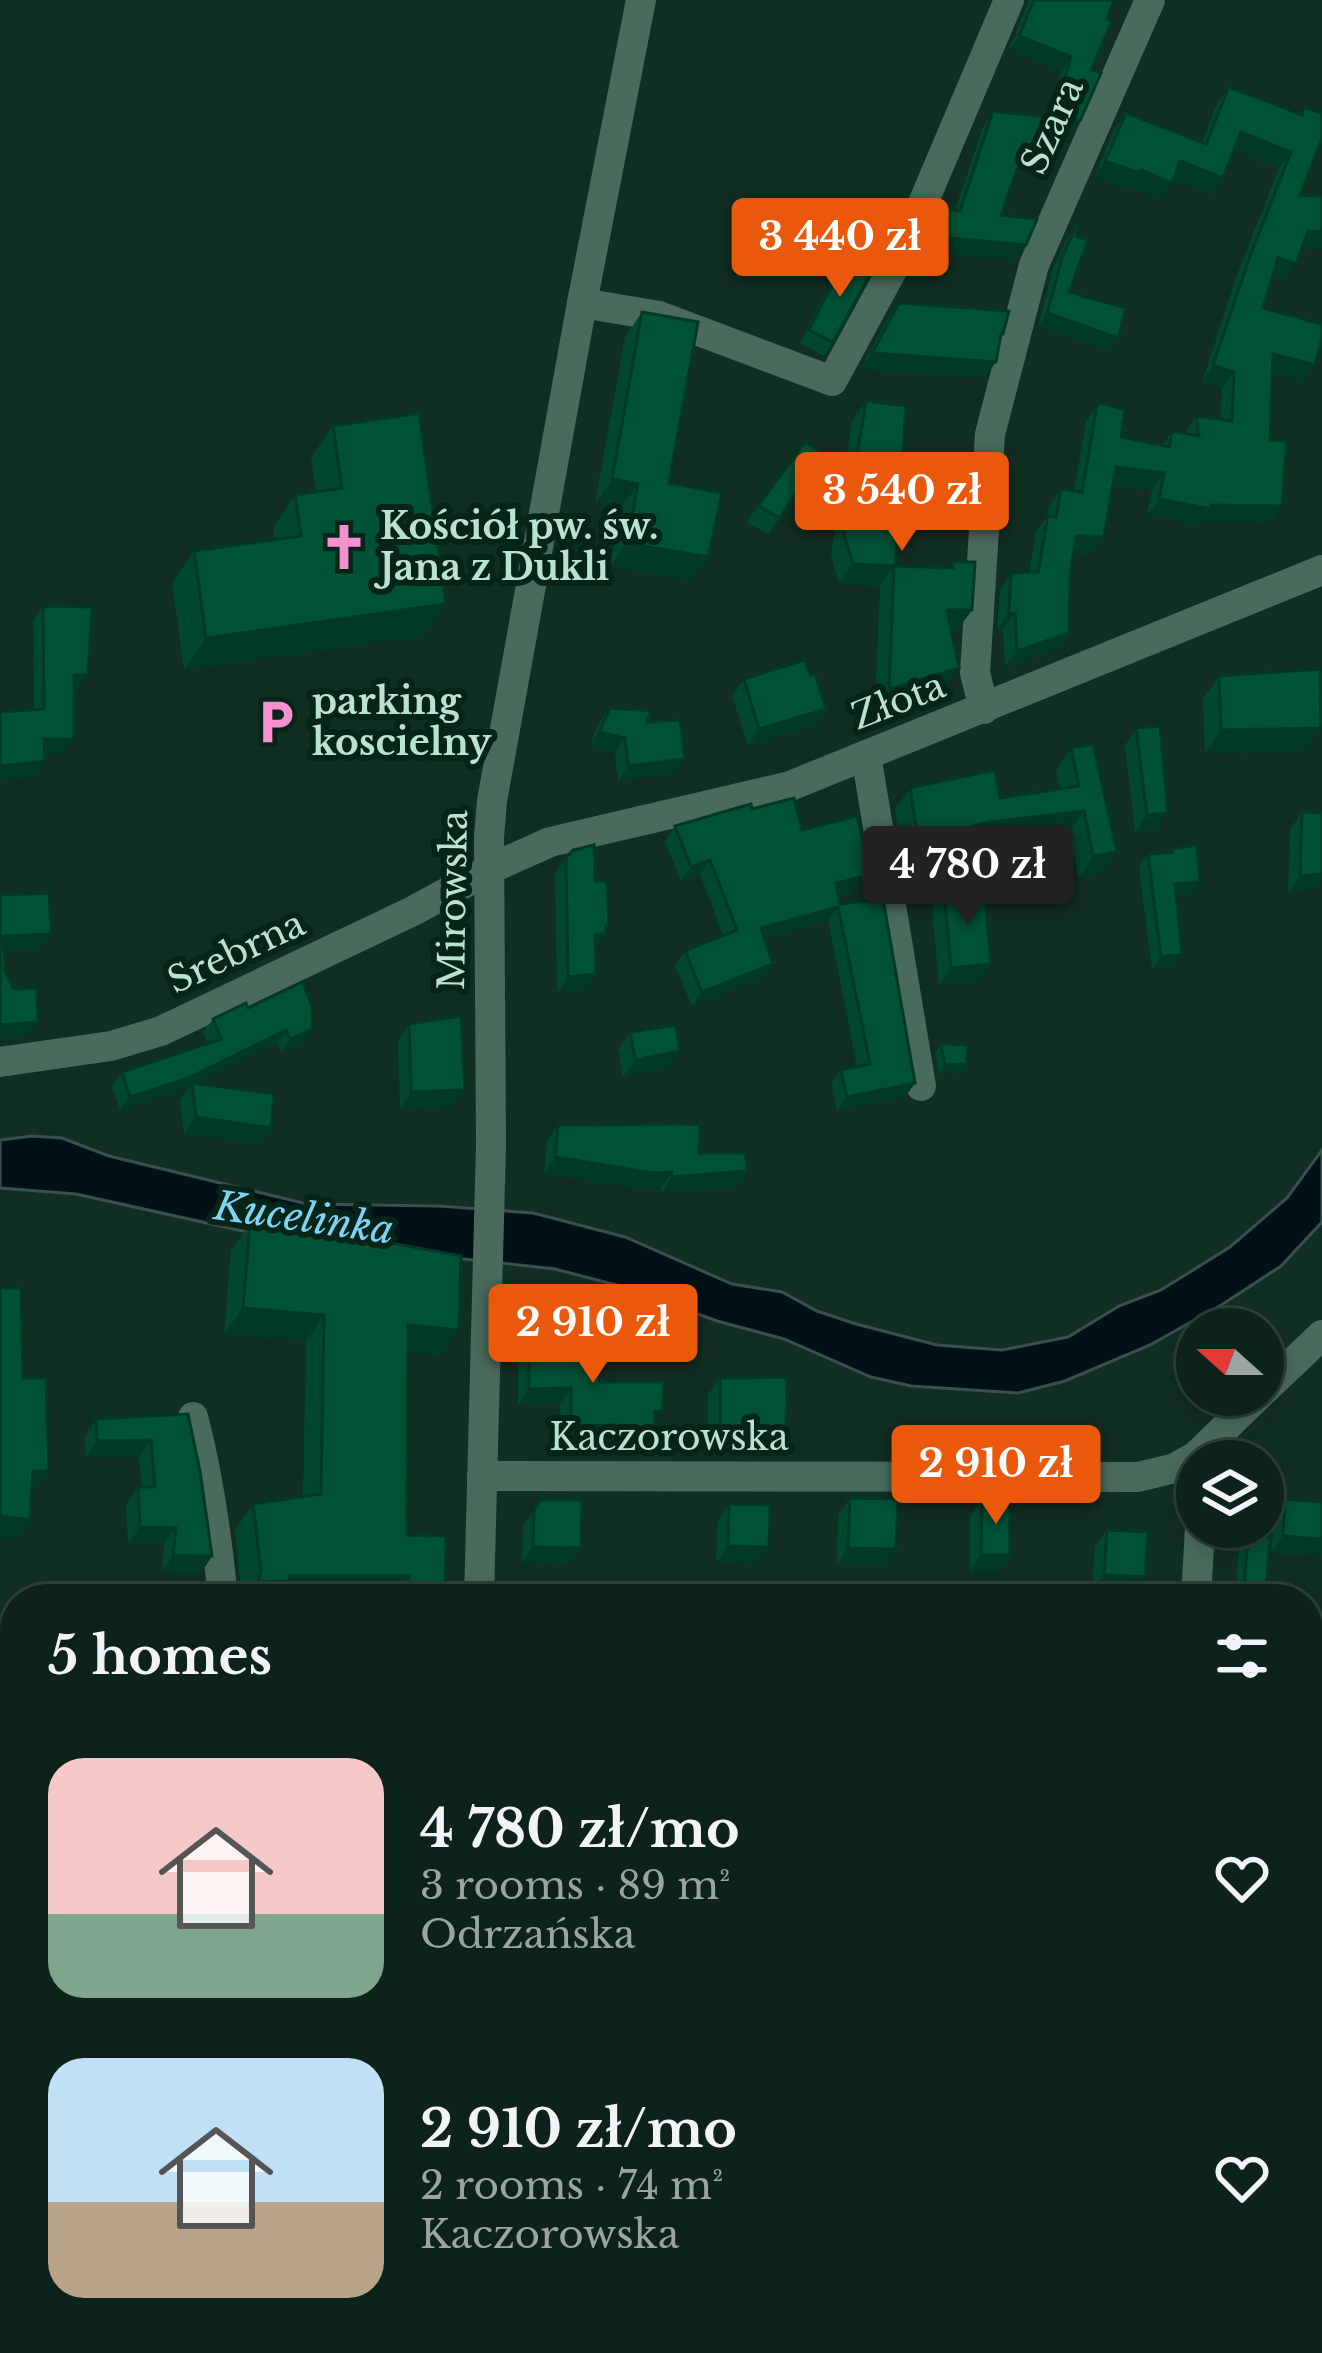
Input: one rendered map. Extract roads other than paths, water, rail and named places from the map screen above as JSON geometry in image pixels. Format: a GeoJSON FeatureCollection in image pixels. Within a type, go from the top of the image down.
{"type":"FeatureCollection","features":[{"type":"Feature","properties":{"kind":"street","name":"Mirowska"},"geometry":{"type":"LineString","coordinates":[[479,1584],[491,1145],[492,801],[641,0]]}},
{"type":"Feature","properties":{"kind":"street"},"geometry":{"type":"LineString","coordinates":[[582,303],[658,316],[832,381],[904,248],[1010,0]]}},
{"type":"Feature","properties":{"kind":"street","name":"Szara"},"geometry":{"type":"LineString","coordinates":[[983,709],[975,673],[990,434],[1034,265],[1150,0]]}},
{"type":"Feature","properties":{"kind":"street","name":"Złota"},"geometry":{"type":"LineString","coordinates":[[490,869],[550,842],[790,786],[1322,570]]}},
{"type":"Feature","properties":{"kind":"street"},"geometry":{"type":"LineString","coordinates":[[866,755],[921,1086]]}},
{"type":"Feature","properties":{"kind":"street","name":"Srebrna"},"geometry":{"type":"LineString","coordinates":[[0,1062],[111,1046],[161,1031],[413,911],[490,869]]}},
{"type":"Feature","properties":{"kind":"street","name":"Kaczorowska"},"geometry":{"type":"LineString","coordinates":[[1284,1371],[1322,1335]]}},
{"type":"Feature","properties":{"kind":"street","name":"Kaczorowska"},"geometry":{"type":"LineString","coordinates":[[1219,1440],[1241,1416]]}},
{"type":"Feature","properties":{"kind":"street"},"geometry":{"type":"LineString","coordinates":[[193,1417],[207,1471],[222,1584]]}},
{"type":"Feature","properties":{"kind":"street","name":"Kaczorowska"},"geometry":{"type":"LineString","coordinates":[[482,1477],[1138,1477],[1176,1468]]}},
{"type":"Feature","properties":{"kind":"street"},"geometry":{"type":"LineString","coordinates":[[1197,1584],[1199,1548]]}},
{"type":"Feature","properties":{"kind":"water","name":"Kucelinka"},"geometry":{"type":"Polygon","coordinates":[[[62,1138],[109,1156],[307,1204],[533,1213],[625,1237],[732,1284],[782,1292],[856,1324],[937,1345],[1002,1350],[1068,1337],[1119,1306],[1161,1290],[1230,1247],[1287,1198],[1322,1150],[1322,1222],[1281,1266],[1223,1304],[1176,1308],[1176,1330],[1150,1345],[1065,1381],[1018,1393],[911,1386],[871,1377],[784,1339],[555,1269],[288,1241],[76,1194],[0,1188],[0,1140],[62,1138]]]}},
{"type":"Feature","properties":{"kind":"place","name":"Kościół pw. św. Jana z Dukli"},"geometry":{"type":"Point","coordinates":[344,547]}},
{"type":"Feature","properties":{"kind":"place","name":"parking koscielny"},"geometry":{"type":"Point","coordinates":[276,722]}}]}
